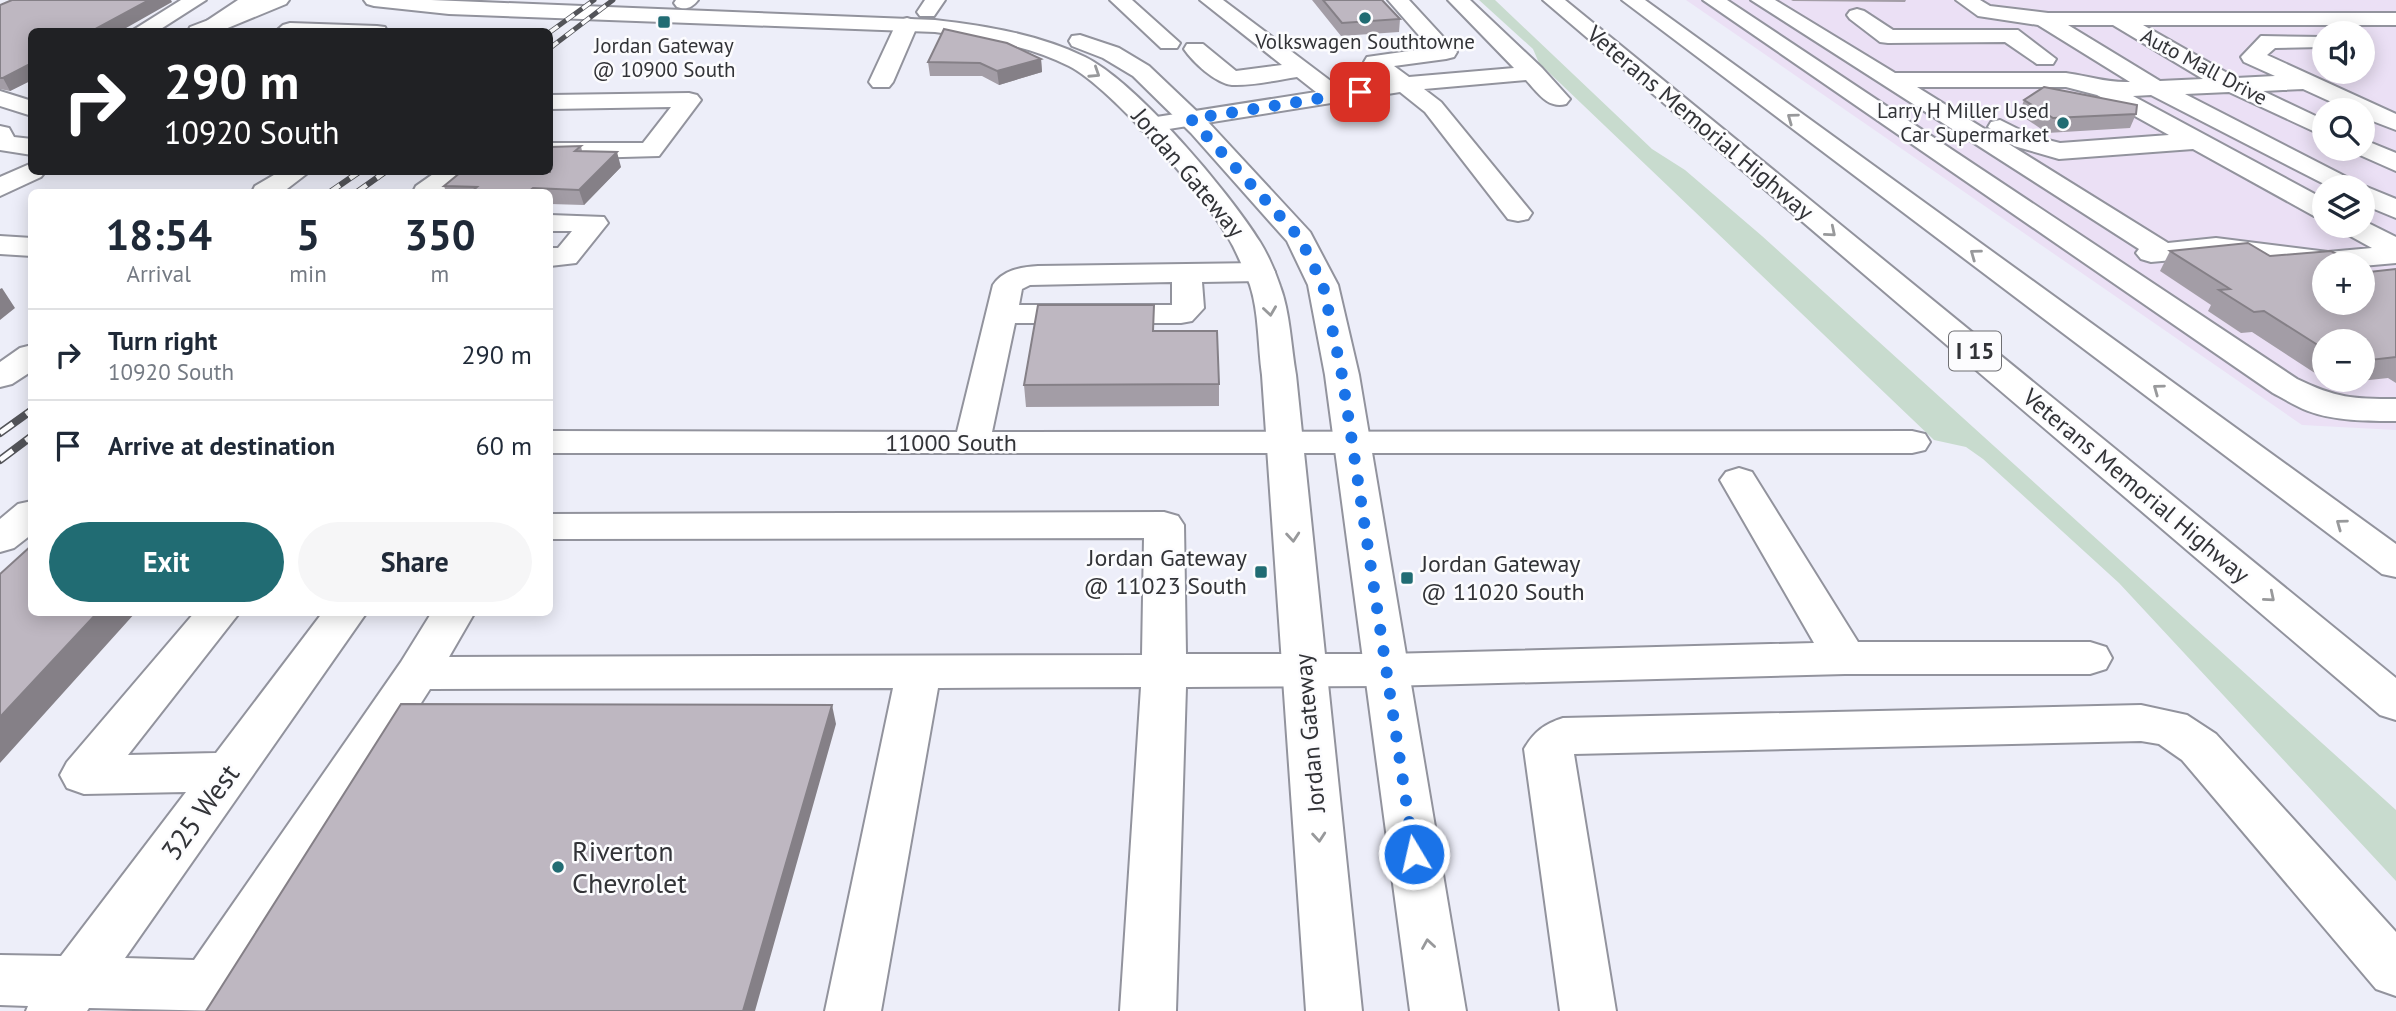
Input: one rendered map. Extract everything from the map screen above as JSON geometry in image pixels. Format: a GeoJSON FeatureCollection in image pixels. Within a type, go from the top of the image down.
{"type":"FeatureCollection","features":[{"type":"Feature","properties":{"kind":"main road"},"geometry":{"type":"LineString","coordinates":[[146,28],[196,0]]}},
{"type":"Feature","properties":{"kind":"main road"},"geometry":{"type":"LineString","coordinates":[[215,28],[252,0]]}},
{"type":"Feature","properties":{"kind":"main road","name":"Jordan Gateway"},"geometry":{"type":"LineString","coordinates":[[374,0],[449,8],[923,12],[1042,47],[1079,62],[1104,78],[1150,125],[1214,198],[1247,244],[1260,272],[1268,300],[1279,375],[1334,1011]]}},
{"type":"Feature","properties":{"kind":"main road","name":"Jordan Gateway"},"geometry":{"type":"LineString","coordinates":[[565,0],[923,12],[1009,21],[1081,41],[1111,53],[1141,71],[1191,119],[1300,238],[1323,285],[1342,375],[1438,1011]]}},
{"type":"Feature","properties":{"kind":"main road"},"geometry":{"type":"LineString","coordinates":[[1120,0],[1169,43]]}},
{"type":"Feature","properties":{"kind":"main road"},"geometry":{"type":"LineString","coordinates":[[1210,0],[1336,96]]}},
{"type":"Feature","properties":{"kind":"main road"},"geometry":{"type":"LineString","coordinates":[[1398,0],[1446,52],[1375,61],[1433,107],[1518,213]]}},
{"type":"Feature","properties":{"kind":"main road"},"geometry":{"type":"LineString","coordinates":[[1458,0],[1559,99]]}},
{"type":"Feature","properties":{"kind":"main road","name":"Veterans Memorial Highway"},"geometry":{"type":"LineString","coordinates":[[1553,0],[2396,703]]}},
{"type":"Feature","properties":{"kind":"main road","name":"Veterans Memorial Highway"},"geometry":{"type":"LineString","coordinates":[[1632,0],[2396,564]]}},
{"type":"Feature","properties":{"kind":"main road"},"geometry":{"type":"LineString","coordinates":[[1713,0],[2285,386],[2321,404],[2365,410],[2396,410]]}},
{"type":"Feature","properties":{"kind":"main road"},"geometry":{"type":"LineString","coordinates":[[1761,0],[2163,252]]}},
{"type":"Feature","properties":{"kind":"main road"},"geometry":{"type":"LineString","coordinates":[[2015,0],[2105,59],[2157,89],[2326,175]]}},
{"type":"Feature","properties":{"kind":"main road","name":"Auto Mall Drive"},"geometry":{"type":"LineString","coordinates":[[2087,0],[2180,57],[2312,123]]}},
{"type":"Feature","properties":{"kind":"main road"},"geometry":{"type":"LineString","coordinates":[[2252,0],[2312,32]]}},
{"type":"Feature","properties":{"kind":"main road"},"geometry":{"type":"LineString","coordinates":[[217,28],[288,3]]}},
{"type":"Feature","properties":{"kind":"main road"},"geometry":{"type":"LineString","coordinates":[[1942,7],[1974,8],[2043,19],[2396,19]]}},
{"type":"Feature","properties":{"kind":"main road"},"geometry":{"type":"LineString","coordinates":[[1974,8],[2045,59]]}},
{"type":"Feature","properties":{"kind":"main road"},"geometry":{"type":"LineString","coordinates":[[881,82],[923,12]]}},
{"type":"Feature","properties":{"kind":"main road"},"geometry":{"type":"LineString","coordinates":[[1784,14],[1894,15]]}},
{"type":"Feature","properties":{"kind":"main road"},"geometry":{"type":"LineString","coordinates":[[1857,16],[1888,37],[2010,35]]}},
{"type":"Feature","properties":{"kind":"main road"},"geometry":{"type":"LineString","coordinates":[[2312,39],[2269,41],[2252,57],[2396,123]]}},
{"type":"Feature","properties":{"kind":"main road"},"geometry":{"type":"LineString","coordinates":[[1195,49],[1232,78],[1302,70]]}},
{"type":"Feature","properties":{"kind":"main road"},"geometry":{"type":"LineString","coordinates":[[1800,57],[1922,58]]}},
{"type":"Feature","properties":{"kind":"main road"},"geometry":{"type":"LineString","coordinates":[[1977,58],[2105,59]]}},
{"type":"Feature","properties":{"kind":"main road"},"geometry":{"type":"LineString","coordinates":[[1150,125],[1407,84],[1534,73]]}},
{"type":"Feature","properties":{"kind":"main road"},"geometry":{"type":"LineString","coordinates":[[1900,87],[2066,80],[2088,83],[2109,92],[2184,141],[2279,193],[2312,216]]}},
{"type":"Feature","properties":{"kind":"main road"},"geometry":{"type":"LineString","coordinates":[[1900,87],[1947,94],[2109,92],[2305,82]]}},
{"type":"Feature","properties":{"kind":"main road"},"geometry":{"type":"LineString","coordinates":[[0,91],[28,87]]}},
{"type":"Feature","properties":{"kind":"main road"},"geometry":{"type":"LineString","coordinates":[[1947,94],[2023,141],[2059,151],[2184,141]]}},
{"type":"Feature","properties":{"kind":"main road"},"geometry":{"type":"LineString","coordinates":[[0,98],[28,108]]}},
{"type":"Feature","properties":{"kind":"main road"},"geometry":{"type":"LineString","coordinates":[[553,102],[689,100],[650,151],[553,151]]}},
{"type":"Feature","properties":{"kind":"main road"},"geometry":{"type":"LineString","coordinates":[[1,137],[28,120]]}},
{"type":"Feature","properties":{"kind":"main road"},"geometry":{"type":"LineString","coordinates":[[1,137],[28,133]]}},
{"type":"Feature","properties":{"kind":"main road"},"geometry":{"type":"LineString","coordinates":[[1,137],[28,146]]}},
{"type":"Feature","properties":{"kind":"main road"},"geometry":{"type":"LineString","coordinates":[[2375,153],[2396,163]]}},
{"type":"Feature","properties":{"kind":"main road"},"geometry":{"type":"LineString","coordinates":[[0,188],[28,173]]}},
{"type":"Feature","properties":{"kind":"main road"},"geometry":{"type":"LineString","coordinates":[[270,189],[291,175]]}},
{"type":"Feature","properties":{"kind":"main road"},"geometry":{"type":"LineString","coordinates":[[430,189],[448,175]]}},
{"type":"Feature","properties":{"kind":"main road"},"geometry":{"type":"LineString","coordinates":[[2279,193],[2312,205]]}},
{"type":"Feature","properties":{"kind":"main road"},"geometry":{"type":"LineString","coordinates":[[2375,200],[2396,212]]}},
{"type":"Feature","properties":{"kind":"main road"},"geometry":{"type":"LineString","coordinates":[[2375,215],[2396,212]]}},
{"type":"Feature","properties":{"kind":"main road"},"geometry":{"type":"LineString","coordinates":[[553,223],[594,223],[566,257],[553,257]]}},
{"type":"Feature","properties":{"kind":"main road"},"geometry":{"type":"LineString","coordinates":[[2374,238],[2396,251]]}},
{"type":"Feature","properties":{"kind":"main road"},"geometry":{"type":"LineString","coordinates":[[0,245],[28,247]]}},
{"type":"Feature","properties":{"kind":"main road"},"geometry":{"type":"LineString","coordinates":[[2097,258],[2216,247],[2328,261],[2396,251]]}},
{"type":"Feature","properties":{"kind":"main road"},"geometry":{"type":"LineString","coordinates":[[972,443],[1001,314],[1181,314],[1188,308],[1187,273],[1260,272]]}},
{"type":"Feature","properties":{"kind":"main road"},"geometry":{"type":"LineString","coordinates":[[0,377],[28,358]]}},
{"type":"Feature","properties":{"kind":"main road","name":"11000 South"},"geometry":{"type":"LineString","coordinates":[[553,442],[1912,442]]}},
{"type":"Feature","properties":{"kind":"main road"},"geometry":{"type":"LineString","coordinates":[[1739,480],[1844,657]]}},
{"type":"Feature","properties":{"kind":"main road"},"geometry":{"type":"LineString","coordinates":[[0,539],[28,516]]}},
{"type":"Feature","properties":{"kind":"main road"},"geometry":{"type":"LineString","coordinates":[[553,526],[1164,525],[1164,672],[1149,1011]]}},
{"type":"Feature","properties":{"kind":"main road"},"geometry":{"type":"LineString","coordinates":[[216,616],[84,775],[229,772]]}},
{"type":"Feature","properties":{"kind":"main road","name":"325 West"},"geometry":{"type":"LineString","coordinates":[[64,998],[343,616]]}},
{"type":"Feature","properties":{"kind":"main road"},"geometry":{"type":"LineString","coordinates":[[0,980],[64,998],[201,999],[417,673],[452,616]]}},
{"type":"Feature","properties":{"kind":"main road"},"geometry":{"type":"LineString","coordinates":[[417,673],[1304,671],[1844,657],[2090,657]]}},
{"type":"Feature","properties":{"kind":"main road"},"geometry":{"type":"LineString","coordinates":[[853,1011],[919,671]]}},
{"type":"Feature","properties":{"kind":"main road"},"geometry":{"type":"LineString","coordinates":[[1588,1011],[1548,749],[1563,736],[2141,723],[2171,727],[2199,747],[2396,971]]}},
{"type":"Feature","properties":{"kind":"shaded area"},"geometry":{"type":"Polygon","coordinates":[[[1686,0],[2396,0],[2396,430],[2302,425],[1686,0]]]}},
{"type":"Feature","properties":{"kind":"green space"},"geometry":{"type":"Polygon","coordinates":[[[1479,0],[1495,0],[1652,149],[1685,170],[1762,236],[2396,810],[2396,881],[2119,583],[1983,459],[1966,447],[1934,440],[1539,63],[1533,49],[1479,0]]]}},
{"type":"Feature","properties":{"kind":"building"},"geometry":{"type":"Polygon","coordinates":[[[12,0],[149,0],[97,28],[28,28],[28,65],[3,78],[0,78],[0,5],[12,0]]]}},
{"type":"Feature","properties":{"kind":"building"},"geometry":{"type":"Polygon","coordinates":[[[1323,0],[1382,0],[1400,19],[1342,23],[1323,0]]]}},
{"type":"Feature","properties":{"kind":"building"},"geometry":{"type":"Polygon","coordinates":[[[944,29],[1007,43],[1041,59],[997,71],[980,63],[928,62],[944,29]]]}},
{"type":"Feature","properties":{"kind":"building"},"geometry":{"type":"Polygon","coordinates":[[[2044,87],[2137,105],[2136,114],[2053,118],[2024,100],[2044,87]]]}},
{"type":"Feature","properties":{"kind":"building"},"geometry":{"type":"Polygon","coordinates":[[[581,146],[575,151],[617,152],[579,190],[444,186],[457,175],[553,175],[553,147],[581,146]]]}},
{"type":"Feature","properties":{"kind":"building"},"geometry":{"type":"Polygon","coordinates":[[[2248,243],[2270,256],[2312,253],[2312,315],[2375,315],[2375,271],[2396,269],[2396,357],[2375,359],[2375,329],[2312,329],[2312,341],[2264,311],[2254,312],[2219,290],[2230,289],[2170,251],[2248,243]]]}},
{"type":"Feature","properties":{"kind":"building"},"geometry":{"type":"Polygon","coordinates":[[[1038,305],[1154,305],[1153,331],[1217,331],[1219,384],[1024,385],[1038,305]]]}},
{"type":"Feature","properties":{"kind":"building"},"geometry":{"type":"Polygon","coordinates":[[[28,549],[28,616],[94,616],[0,717],[0,574],[28,549]]]}},
{"type":"Feature","properties":{"kind":"building","name":"Riverton Chevrolet"},"geometry":{"type":"Polygon","coordinates":[[[401,704],[832,705],[743,1011],[206,1011],[401,704]]]}},
{"type":"Feature","properties":{"kind":"railway"},"geometry":{"type":"LineString","coordinates":[[553,30],[594,0]]}},
{"type":"Feature","properties":{"kind":"railway"},"geometry":{"type":"LineString","coordinates":[[553,46],[613,0]]}},
{"type":"Feature","properties":{"kind":"railway"},"geometry":{"type":"LineString","coordinates":[[334,189],[355,175]]}},
{"type":"Feature","properties":{"kind":"railway"},"geometry":{"type":"LineString","coordinates":[[361,189],[381,175]]}},
{"type":"Feature","properties":{"kind":"railway"},"geometry":{"type":"LineString","coordinates":[[0,433],[28,413]]}},
{"type":"Feature","properties":{"kind":"railway"},"geometry":{"type":"LineString","coordinates":[[0,460],[28,439]]}},
{"type":"Feature","properties":{"kind":"place","name":"Volkswagen Southtowne"},"geometry":{"type":"Point","coordinates":[1365,18]}},
{"type":"Feature","properties":{"kind":"place","name":"Jordan Gateway @ 10900 South"},"geometry":{"type":"Point","coordinates":[664,22]}},
{"type":"Feature","properties":{"kind":"place","name":"Larry H Miller Used Car Supermarket"},"geometry":{"type":"Point","coordinates":[2063,123]}},
{"type":"Feature","properties":{"kind":"place","name":"Jordan Gateway @ 11023 South"},"geometry":{"type":"Point","coordinates":[1261,572]}},
{"type":"Feature","properties":{"kind":"place","name":"Jordan Gateway @ 11020 South"},"geometry":{"type":"Point","coordinates":[1407,578]}},
{"type":"Feature","properties":{"kind":"place","name":"Riverton Chevrolet"},"geometry":{"type":"Point","coordinates":[558,867]}},
{"type":"Feature","properties":{"kind":"route"},"geometry":{"type":"LineString","coordinates":[[1360,92],[1191,119],[1260,191],[1300,238],[1323,285],[1342,375],[1414,854]]}}]}
